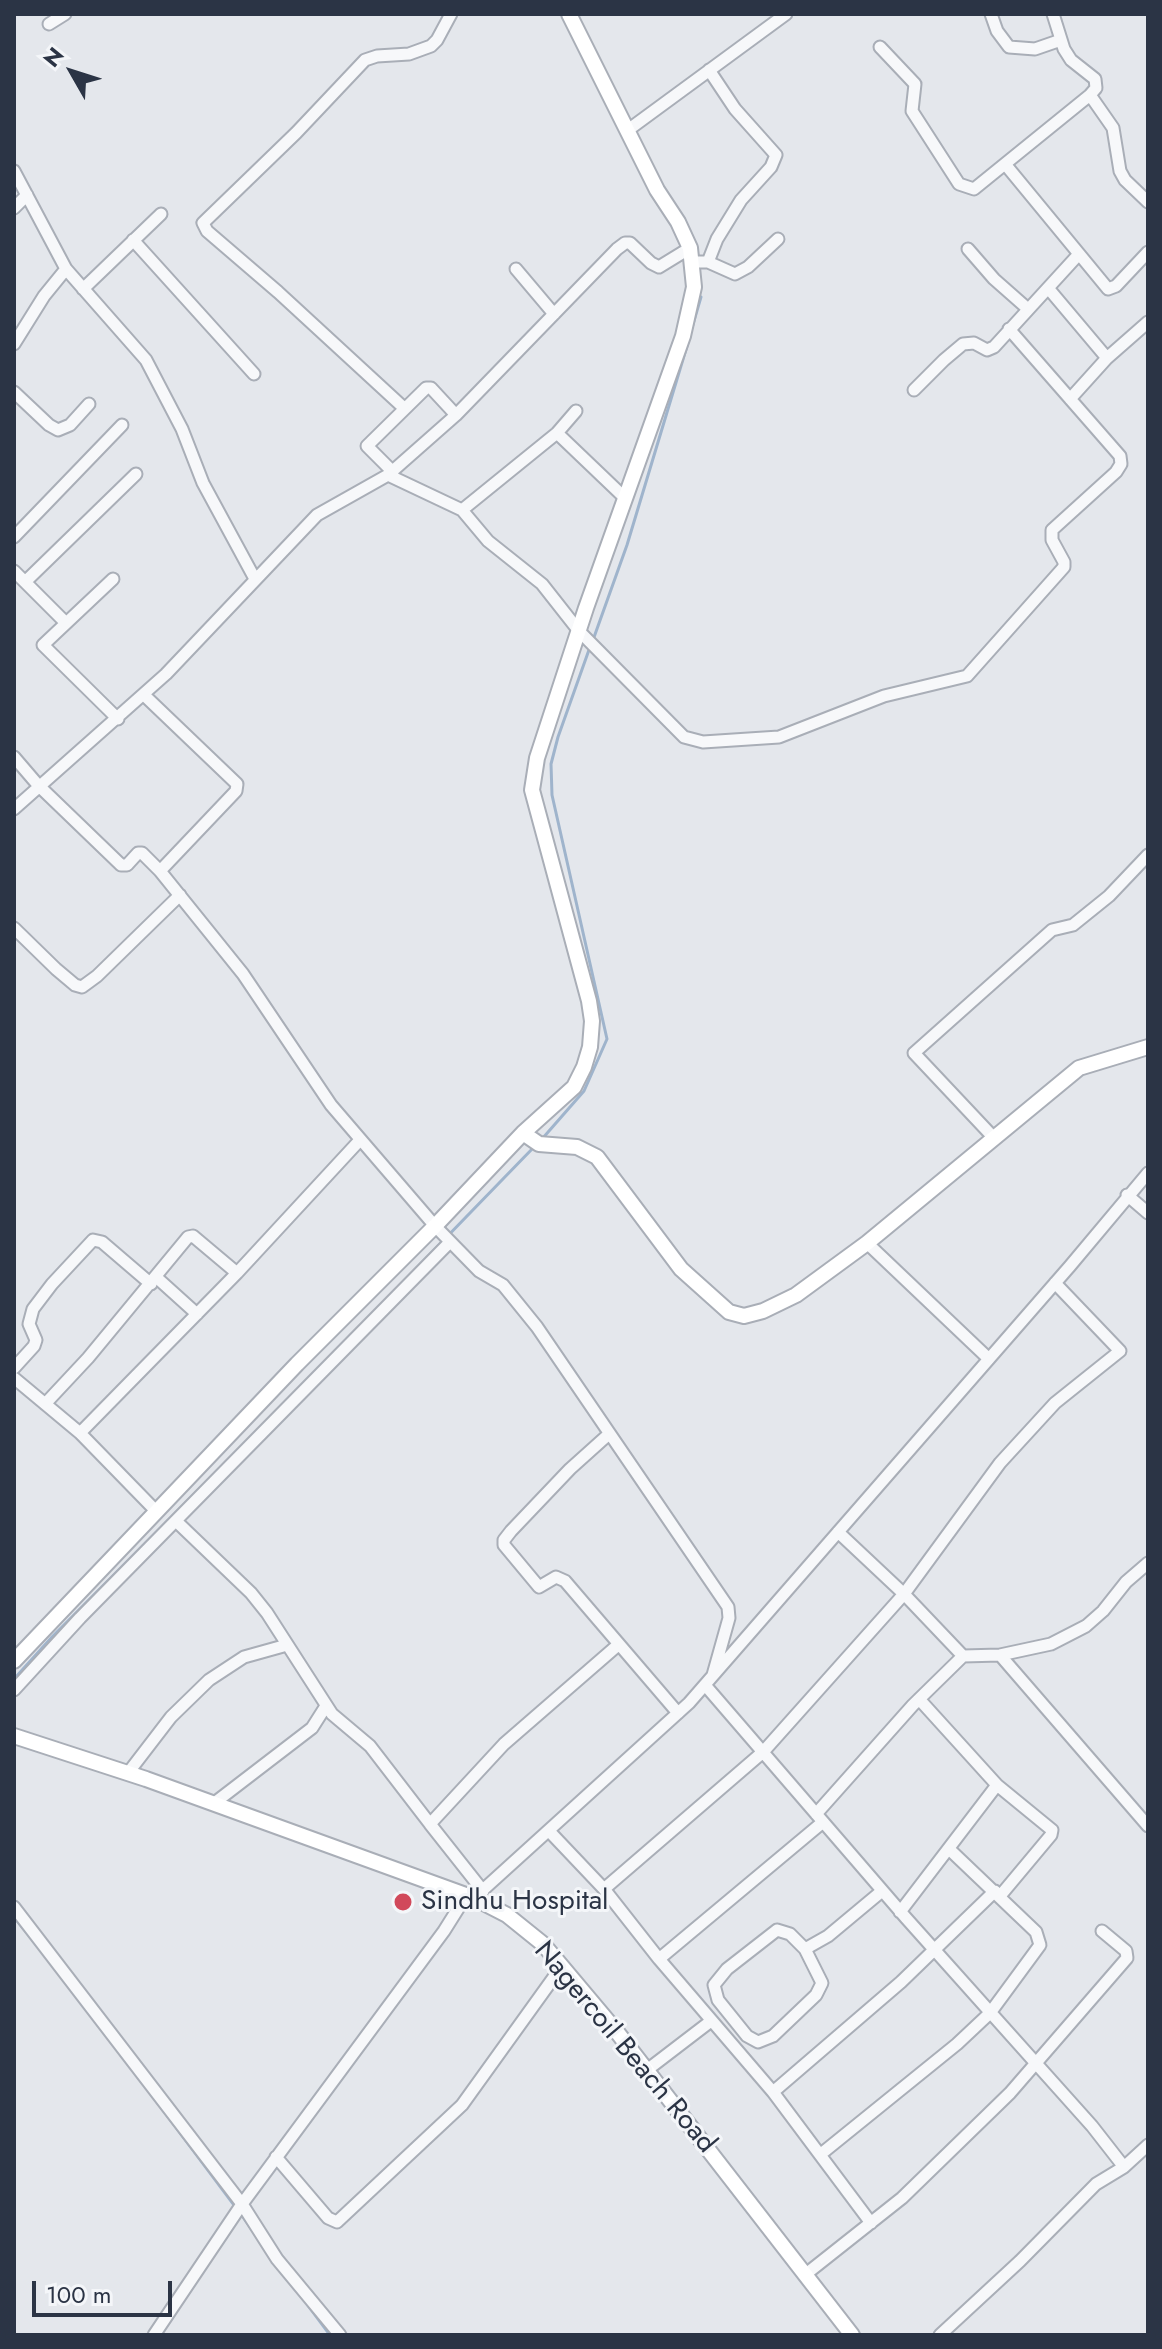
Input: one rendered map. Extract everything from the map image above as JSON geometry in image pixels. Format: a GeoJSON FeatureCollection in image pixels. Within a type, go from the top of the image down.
{"type":"FeatureCollection","features":[{"type":"Feature","properties":{"kind":"street"},"geometry":{"type":"LineString","coordinates":[[49,24],[65,14]]}},
{"type":"Feature","properties":{"kind":"street"},"geometry":{"type":"LineString","coordinates":[[404,408],[207,231],[203,223],[296,133],[365,60],[409,54],[431,46],[451,14]]}},
{"type":"Feature","properties":{"kind":"street"},"geometry":{"type":"LineString","coordinates":[[14,1661],[297,1364],[531,1139],[574,1087],[590,1047],[592,1021],[589,1001],[532,790],[537,758],[587,639],[625,498],[683,336],[694,287],[691,255],[678,222],[657,190],[569,14]]}},
{"type":"Feature","properties":{"kind":"street"},"geometry":{"type":"LineString","coordinates":[[628,130],[786,14]]}},
{"type":"Feature","properties":{"kind":"street"},"geometry":{"type":"LineString","coordinates":[[991,14],[997,31],[1009,47],[1035,49],[1061,40]]}},
{"type":"Feature","properties":{"kind":"street"},"geometry":{"type":"LineString","coordinates":[[880,47],[915,84],[912,111],[959,184],[974,189],[1096,88],[1095,79],[1071,60],[1053,14]]}},
{"type":"Feature","properties":{"kind":"street"},"geometry":{"type":"LineString","coordinates":[[708,262],[717,239],[741,200],[771,167],[776,155],[735,109],[709,70]]}},
{"type":"Feature","properties":{"kind":"street"},"geometry":{"type":"LineString","coordinates":[[1090,95],[1113,128],[1120,171],[1148,202]]}},
{"type":"Feature","properties":{"kind":"street"},"geometry":{"type":"LineString","coordinates":[[1005,164],[1111,289],[1148,252]]}},
{"type":"Feature","properties":{"kind":"street"},"geometry":{"type":"LineString","coordinates":[[14,171],[66,269],[146,360],[182,429],[203,483],[255,579]]}},
{"type":"Feature","properties":{"kind":"street"},"geometry":{"type":"LineString","coordinates":[[14,208],[27,195]]}},
{"type":"Feature","properties":{"kind":"street"},"geometry":{"type":"LineString","coordinates":[[83,289],[161,214]]}},
{"type":"Feature","properties":{"kind":"street"},"geometry":{"type":"LineString","coordinates":[[14,809],[144,695],[317,515],[390,473],[456,415],[625,243],[630,243],[659,267],[691,255],[735,274],[748,267],[778,239]]}},
{"type":"Feature","properties":{"kind":"street"},"geometry":{"type":"LineString","coordinates":[[133,240],[254,374]]}},
{"type":"Feature","properties":{"kind":"street"},"geometry":{"type":"LineString","coordinates":[[968,249],[994,279],[1028,309]]}},
{"type":"Feature","properties":{"kind":"street"},"geometry":{"type":"LineString","coordinates":[[914,390],[963,344],[974,343],[990,350],[1079,254]]}},
{"type":"Feature","properties":{"kind":"street"},"geometry":{"type":"LineString","coordinates":[[14,344],[44,296],[66,269]]}},
{"type":"Feature","properties":{"kind":"street"},"geometry":{"type":"LineString","coordinates":[[516,269],[554,314]]}},
{"type":"Feature","properties":{"kind":"street"},"geometry":{"type":"LineString","coordinates":[[1048,288],[1107,358]]}},
{"type":"Feature","properties":{"kind":"street"},"geometry":{"type":"LineString","coordinates":[[1070,399],[1107,358],[1148,322]]}},
{"type":"Feature","properties":{"kind":"street"},"geometry":{"type":"LineString","coordinates":[[456,415],[430,387],[404,408],[367,446],[390,473],[462,510],[488,541],[542,584],[587,639],[684,737],[697,742],[779,737],[884,696],[967,676],[1064,567],[1052,540],[1053,528],[1119,468],[1120,456],[1009,329]]}},
{"type":"Feature","properties":{"kind":"street"},"geometry":{"type":"LineString","coordinates":[[14,392],[58,430],[70,425],[89,404]]}},
{"type":"Feature","properties":{"kind":"street"},"geometry":{"type":"LineString","coordinates":[[462,510],[557,433],[576,411]]}},
{"type":"Feature","properties":{"kind":"street"},"geometry":{"type":"LineString","coordinates":[[14,537],[122,425]]}},
{"type":"Feature","properties":{"kind":"street"},"geometry":{"type":"LineString","coordinates":[[557,433],[625,498]]}},
{"type":"Feature","properties":{"kind":"street"},"geometry":{"type":"LineString","coordinates":[[25,582],[136,474]]}},
{"type":"Feature","properties":{"kind":"street"},"geometry":{"type":"LineString","coordinates":[[14,571],[66,623]]}},
{"type":"Feature","properties":{"kind":"street"},"geometry":{"type":"LineString","coordinates":[[113,579],[43,645],[118,719]]}},
{"type":"Feature","properties":{"kind":"street"},"geometry":{"type":"LineString","coordinates":[[144,695],[237,784],[236,791],[160,871]]}},
{"type":"Feature","properties":{"kind":"street"},"geometry":{"type":"LineString","coordinates":[[14,757],[38,785],[121,865],[127,865],[139,853],[144,854],[160,871],[243,974],[331,1105],[449,1241],[479,1271],[503,1285],[537,1327],[728,1607],[729,1618],[713,1675]]}},
{"type":"Feature","properties":{"kind":"street"},"geometry":{"type":"LineString","coordinates":[[994,1138],[914,1053],[1052,930],[1073,925],[1109,896],[1148,855]]}},
{"type":"Feature","properties":{"kind":"street"},"geometry":{"type":"LineString","coordinates":[[14,928],[66,977],[82,987],[180,895]]}},
{"type":"Feature","properties":{"kind":"street"},"geometry":{"type":"LineString","coordinates":[[531,1139],[577,1147],[597,1157],[681,1269],[729,1312],[744,1316],[785,1300],[867,1243],[1079,1068],[1148,1047]]}},
{"type":"Feature","properties":{"kind":"street"},"geometry":{"type":"LineString","coordinates":[[80,1433],[237,1273],[360,1140]]}},
{"type":"Feature","properties":{"kind":"street"},"geometry":{"type":"LineString","coordinates":[[154,2335],[276,2157],[474,1895],[549,1831],[705,1685],[1148,1173]]}},
{"type":"Feature","properties":{"kind":"street"},"geometry":{"type":"LineString","coordinates":[[1127,1195],[1148,1213]]}},
{"type":"Feature","properties":{"kind":"street"},"geometry":{"type":"LineString","coordinates":[[45,1404],[190,1235],[237,1273]]}},
{"type":"Feature","properties":{"kind":"street"},"geometry":{"type":"LineString","coordinates":[[14,1368],[36,1340],[29,1324],[33,1309],[93,1240],[102,1242],[197,1314]]}},
{"type":"Feature","properties":{"kind":"street"},"geometry":{"type":"LineString","coordinates":[[14,1690],[70,1628],[449,1241]]}},
{"type":"Feature","properties":{"kind":"street"},"geometry":{"type":"LineString","coordinates":[[867,1243],[989,1359]]}},
{"type":"Feature","properties":{"kind":"street"},"geometry":{"type":"LineString","coordinates":[[604,1889],[763,1752],[904,1594],[1000,1463],[1055,1403],[1120,1351],[1055,1283]]}},
{"type":"Feature","properties":{"kind":"street"},"geometry":{"type":"LineString","coordinates":[[14,1378],[80,1433],[156,1511]]}},
{"type":"Feature","properties":{"kind":"street"},"geometry":{"type":"LineString","coordinates":[[609,1434],[570,1469],[504,1540],[507,1550],[533,1583],[539,1587],[556,1577],[565,1581],[678,1713]]}},
{"type":"Feature","properties":{"kind":"street"},"geometry":{"type":"LineString","coordinates":[[177,1522],[251,1593],[267,1613],[326,1706],[341,1723],[370,1746],[430,1824],[474,1895]]}},
{"type":"Feature","properties":{"kind":"street"},"geometry":{"type":"LineString","coordinates":[[838,1532],[904,1594],[963,1656]]}},
{"type":"Feature","properties":{"kind":"street"},"geometry":{"type":"LineString","coordinates":[[659,1959],[819,1818],[919,1699],[963,1656],[1000,1655],[1051,1644],[1086,1626],[1148,1563]]}},
{"type":"Feature","properties":{"kind":"street"},"geometry":{"type":"LineString","coordinates":[[128,1773],[171,1717],[209,1680],[244,1657],[287,1645]]}},
{"type":"Feature","properties":{"kind":"street"},"geometry":{"type":"LineString","coordinates":[[430,1824],[504,1744],[618,1645]]}},
{"type":"Feature","properties":{"kind":"street"},"geometry":{"type":"LineString","coordinates":[[1000,1655],[1148,1826]]}},
{"type":"Feature","properties":{"kind":"street"},"geometry":{"type":"LineString","coordinates":[[705,1685],[900,1912],[1092,2126],[1124,2167]]}},
{"type":"Feature","properties":{"kind":"street"},"geometry":{"type":"LineString","coordinates":[[773,2092],[998,1893],[1051,1835],[1052,1830],[997,1785],[919,1699]]}},
{"type":"Feature","properties":{"kind":"street"},"geometry":{"type":"LineString","coordinates":[[213,1804],[312,1728],[326,1706]]}},
{"type":"Feature","properties":{"kind":"street","name":"Nagercoil Beach Road"},"geometry":{"type":"LineString","coordinates":[[14,1736],[474,1895],[507,1915],[543,1944],[562,1966],[647,2070],[852,2335]]}},
{"type":"Feature","properties":{"kind":"street"},"geometry":{"type":"LineString","coordinates":[[900,1912],[997,1785]]}},
{"type":"Feature","properties":{"kind":"street"},"geometry":{"type":"LineString","coordinates":[[549,1831],[604,1889],[707,2017],[773,2092],[871,2223]]}},
{"type":"Feature","properties":{"kind":"street"},"geometry":{"type":"LineString","coordinates":[[821,2154],[957,2044],[990,2013],[1041,1942],[1036,1932],[998,1893],[949,1849]]}},
{"type":"Feature","properties":{"kind":"street"},"geometry":{"type":"LineString","coordinates":[[805,1949],[828,1936],[882,1891]]}},
{"type":"Feature","properties":{"kind":"street"},"geometry":{"type":"LineString","coordinates":[[14,1907],[242,2204],[277,2259],[340,2335]]}},
{"type":"Feature","properties":{"kind":"street"},"geometry":{"type":"LineString","coordinates":[[782,1930],[805,1949],[819,1974],[821,1988],[773,2036],[763,2041],[753,2041],[718,2000],[714,1985],[769,1934],[782,1930]]}},
{"type":"Feature","properties":{"kind":"street"},"geometry":{"type":"LineString","coordinates":[[806,2274],[902,2198],[982,2120],[1127,1958],[1126,1951],[1102,1931]]}},
{"type":"Feature","properties":{"kind":"street"},"geometry":{"type":"LineString","coordinates":[[276,2157],[328,2218],[337,2222],[462,2105],[562,1966]]}},
{"type":"Feature","properties":{"kind":"street"},"geometry":{"type":"LineString","coordinates":[[647,2070],[707,2017],[718,2000]]}},
{"type":"Feature","properties":{"kind":"street"},"geometry":{"type":"LineString","coordinates":[[940,2335],[1020,2261],[1096,2184],[1124,2167],[1148,2145]]}},
{"type":"Feature","properties":{"kind":"street"},"geometry":{"type":"LineString","coordinates":[[233,2217],[249,2215]]}},
{"type":"Feature","properties":{"kind":"waterway"},"geometry":{"type":"LineString","coordinates":[[691,331],[701,297]]}},
{"type":"Feature","properties":{"kind":"waterway"},"geometry":{"type":"LineString","coordinates":[[593,640],[627,545],[687,346]]}},
{"type":"Feature","properties":{"kind":"waterway"},"geometry":{"type":"LineString","coordinates":[[542,1139],[584,1091],[607,1039],[552,795],[551,764],[590,647]]}},
{"type":"Feature","properties":{"kind":"waterway"},"geometry":{"type":"LineString","coordinates":[[403,1282],[534,1147]]}},
{"type":"Feature","properties":{"kind":"waterway"},"geometry":{"type":"LineString","coordinates":[[14,1679],[227,1461]]}},
{"type":"Feature","properties":{"kind":"waterway"},"geometry":{"type":"LineString","coordinates":[[14,1917],[39,1948]]}},
{"type":"Feature","properties":{"kind":"waterway"},"geometry":{"type":"LineString","coordinates":[[151,2094],[234,2205]]}},
{"type":"Feature","properties":{"kind":"waterway"},"geometry":{"type":"LineString","coordinates":[[243,2217],[252,2230]]}},
{"type":"Feature","properties":{"kind":"waterway"},"geometry":{"type":"LineString","coordinates":[[307,2304],[330,2335]]}},
{"type":"Feature","properties":{"kind":"place","name":"Sindhu Hospital"},"geometry":{"type":"Point","coordinates":[403,1902]}}]}
